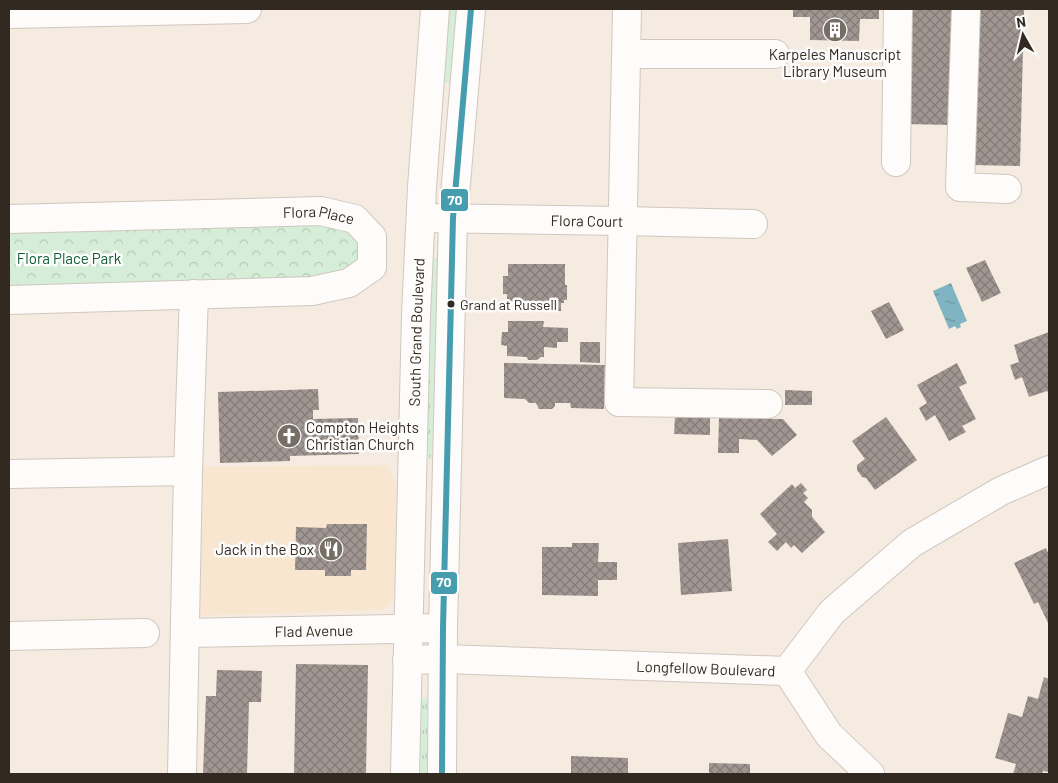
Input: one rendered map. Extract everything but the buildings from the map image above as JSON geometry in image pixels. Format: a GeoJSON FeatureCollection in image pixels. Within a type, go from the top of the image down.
{"type":"FeatureCollection","features":[{"type":"Feature","properties":{"kind":"street"},"geometry":{"type":"LineString","coordinates":[[9,14],[247,9]]}},
{"type":"Feature","properties":{"kind":"street","name":"South Grand Boulevard"},"geometry":{"type":"LineString","coordinates":[[405,774],[416,315],[422,187],[436,9]]}},
{"type":"Feature","properties":{"kind":"street"},"geometry":{"type":"LineString","coordinates":[[442,774],[443,628],[453,218],[472,9]]}},
{"type":"Feature","properties":{"kind":"street"},"geometry":{"type":"LineString","coordinates":[[628,9],[619,402],[768,404]]}},
{"type":"Feature","properties":{"kind":"street"},"geometry":{"type":"LineString","coordinates":[[896,162],[898,9]]}},
{"type":"Feature","properties":{"kind":"street"},"geometry":{"type":"LineString","coordinates":[[966,9],[960,186],[1008,189]]}},
{"type":"Feature","properties":{"kind":"street"},"geometry":{"type":"LineString","coordinates":[[626,54],[775,54]]}},
{"type":"Feature","properties":{"kind":"street","name":"Flora Place"},"geometry":{"type":"LineString","coordinates":[[9,219],[321,212],[355,220],[372,237],[372,267],[349,283],[312,291],[9,300]]}},
{"type":"Feature","properties":{"kind":"street","name":"Flora Court"},"geometry":{"type":"LineString","coordinates":[[421,218],[623,220],[753,224]]}},
{"type":"Feature","properties":{"kind":"street"},"geometry":{"type":"LineString","coordinates":[[182,774],[188,472],[194,294]]}},
{"type":"Feature","properties":{"kind":"street","name":"Longfellow Boulevard"},"geometry":{"type":"LineString","coordinates":[[408,660],[443,659],[787,671],[832,612],[912,543],[1001,491],[1049,470]]}},
{"type":"Feature","properties":{"kind":"street"},"geometry":{"type":"LineString","coordinates":[[9,474],[188,472]]}},
{"type":"Feature","properties":{"kind":"street","name":"Flad Avenue"},"geometry":{"type":"LineString","coordinates":[[185,633],[443,628]]}},
{"type":"Feature","properties":{"kind":"street"},"geometry":{"type":"LineString","coordinates":[[9,636],[145,633]]}},
{"type":"Feature","properties":{"kind":"street"},"geometry":{"type":"LineString","coordinates":[[787,671],[829,735],[870,774]]}},
{"type":"Feature","properties":{"kind":"shaded area"},"geometry":{"type":"Polygon","coordinates":[[[387,465],[396,482],[395,590],[392,603],[381,610],[192,616],[191,467],[387,465]]]}},
{"type":"Feature","properties":{"kind":"green space"},"geometry":{"type":"Polygon","coordinates":[[[448,9],[459,9],[452,83],[443,82],[448,9]]]}},
{"type":"Feature","properties":{"kind":"green space","name":"Flora Place Park"},"geometry":{"type":"Polygon","coordinates":[[[321,211],[372,237],[349,283],[9,300],[9,219],[321,211]]]}},
{"type":"Feature","properties":{"kind":"green space"},"geometry":{"type":"Polygon","coordinates":[[[438,258],[432,459],[429,458],[426,436],[431,259],[438,258]]]}},
{"type":"Feature","properties":{"kind":"green space"},"geometry":{"type":"Polygon","coordinates":[[[427,698],[427,774],[418,774],[420,699],[427,698]]]}},
{"type":"Feature","properties":{"kind":"water"},"geometry":{"type":"Polygon","coordinates":[[[951,283],[967,321],[960,324],[961,327],[957,329],[955,326],[949,329],[933,291],[951,283]]]}},
{"type":"Feature","properties":{"kind":"transit line","name":"70"},"geometry":{"type":"LineString","coordinates":[[442,774],[443,628],[453,218],[471,9]]}},
{"type":"Feature","properties":{"kind":"place","name":"Karpeles Manuscript Library Museum"},"geometry":{"type":"Point","coordinates":[835,30]}},
{"type":"Feature","properties":{"kind":"place","name":"Grand at Russell"},"geometry":{"type":"Point","coordinates":[451,304]}},
{"type":"Feature","properties":{"kind":"place","name":"Compton Heights Christian Church"},"geometry":{"type":"Point","coordinates":[289,436]}},
{"type":"Feature","properties":{"kind":"place","name":"Jack in the Box"},"geometry":{"type":"Point","coordinates":[331,549]}}]}
